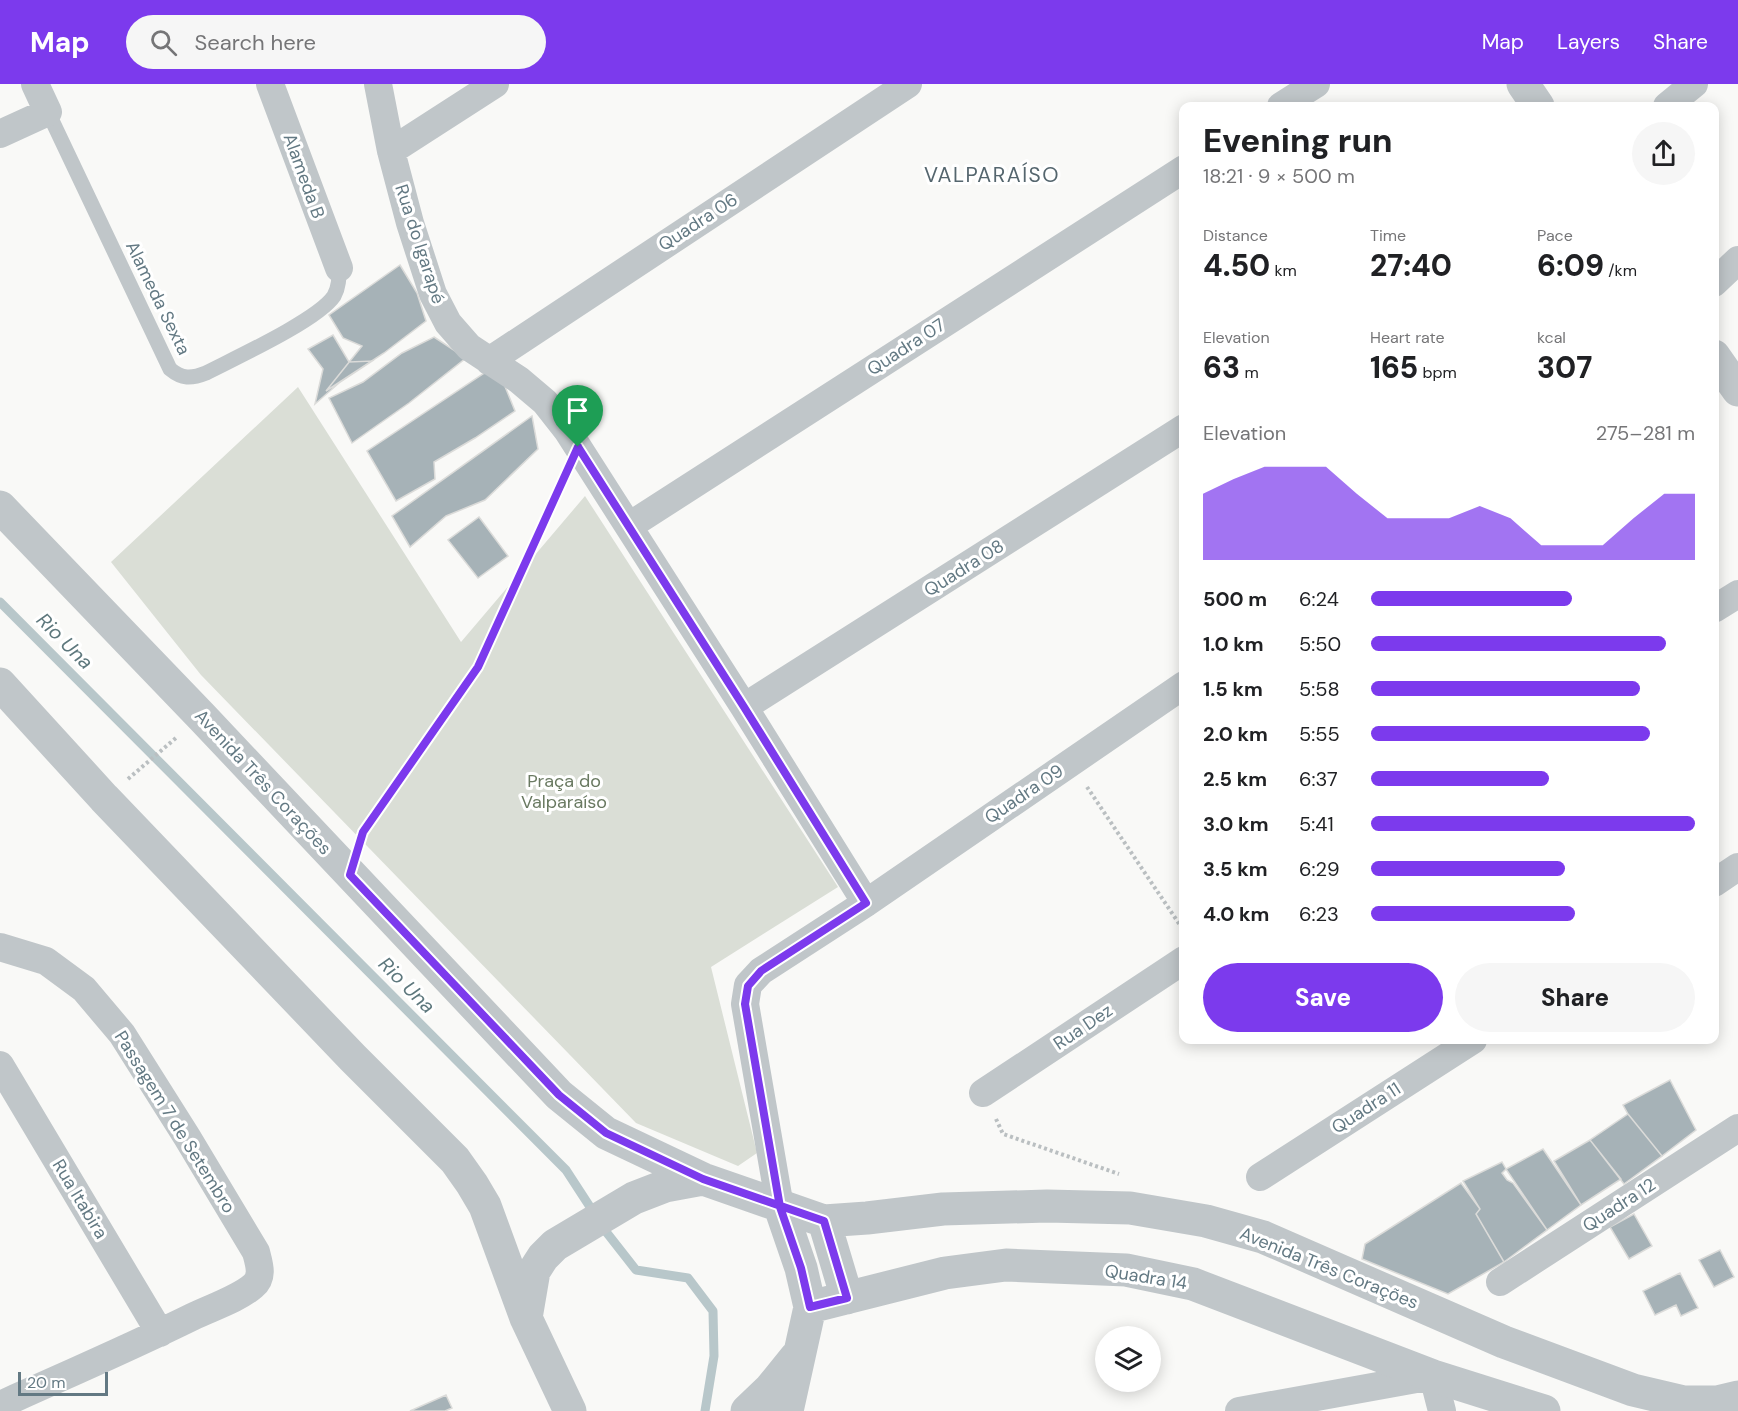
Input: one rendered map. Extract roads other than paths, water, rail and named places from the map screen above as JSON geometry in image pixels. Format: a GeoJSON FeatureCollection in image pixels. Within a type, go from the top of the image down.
{"type":"FeatureCollection","features":[{"type":"Feature","properties":{"kind":"street"},"geometry":{"type":"LineString","coordinates":[[0,134],[48,112],[35,84]]}},
{"type":"Feature","properties":{"kind":"street","name":"Alameda B"},"geometry":{"type":"LineString","coordinates":[[270,84],[339,268]]}},
{"type":"Feature","properties":{"kind":"street","name":"Rua do Igarapé"},"geometry":{"type":"LineString","coordinates":[[378,84],[391,151],[410,223],[433,294],[448,323],[469,347],[519,380],[545,402],[578,447],[866,903]]}},
{"type":"Feature","properties":{"kind":"street"},"geometry":{"type":"LineString","coordinates":[[391,151],[495,84]]}},
{"type":"Feature","properties":{"kind":"street","name":"Quadra 06"},"geometry":{"type":"LineString","coordinates":[[489,361],[908,84]]}},
{"type":"Feature","properties":{"kind":"street"},"geometry":{"type":"LineString","coordinates":[[1287,102],[1316,84]]}},
{"type":"Feature","properties":{"kind":"street"},"geometry":{"type":"LineString","coordinates":[[1523,84],[1535,102]]}},
{"type":"Feature","properties":{"kind":"street"},"geometry":{"type":"LineString","coordinates":[[1672,102],[1694,84]]}},
{"type":"Feature","properties":{"kind":"street","name":"Quadra 07"},"geometry":{"type":"LineString","coordinates":[[629,526],[1179,172]]}},
{"type":"Feature","properties":{"kind":"street"},"geometry":{"type":"LineString","coordinates":[[1719,278],[1738,260]]}},
{"type":"Feature","properties":{"kind":"street"},"geometry":{"type":"LineString","coordinates":[[1719,363],[1738,390]]}},
{"type":"Feature","properties":{"kind":"street","name":"Quadra 08"},"geometry":{"type":"LineString","coordinates":[[744,707],[1179,431]]}},
{"type":"Feature","properties":{"kind":"street","name":"Avenida Três Corações"},"geometry":{"type":"LineString","coordinates":[[0,507],[194,708],[559,1095],[606,1133],[703,1179],[824,1221],[943,1209],[1047,1206],[1130,1208],[1206,1221],[1263,1237],[1504,1342],[1633,1390],[1684,1402],[1717,1402],[1738,1397]]}},
{"type":"Feature","properties":{"kind":"street"},"geometry":{"type":"LineString","coordinates":[[1719,606],[1738,594]]}},
{"type":"Feature","properties":{"kind":"street"},"geometry":{"type":"LineString","coordinates":[[0,684],[121,816],[353,1058],[455,1160],[485,1206],[526,1318],[570,1411]]}},
{"type":"Feature","properties":{"kind":"street","name":"Quadra 09"},"geometry":{"type":"LineString","coordinates":[[866,903],[1179,688]]}},
{"type":"Feature","properties":{"kind":"street"},"geometry":{"type":"LineString","coordinates":[[1719,880],[1738,867]]}},
{"type":"Feature","properties":{"kind":"street"},"geometry":{"type":"LineString","coordinates":[[787,1411],[810,1307],[801,1268],[780,1207],[745,1004],[748,986],[761,971],[866,903]]}},
{"type":"Feature","properties":{"kind":"street","name":"Passagem 7 de Setembro"},"geometry":{"type":"LineString","coordinates":[[0,947],[46,962],[84,989],[122,1034],[256,1252],[260,1277],[253,1286],[160,1333]]}},
{"type":"Feature","properties":{"kind":"street","name":"Rua Dez"},"geometry":{"type":"LineString","coordinates":[[983,1093],[1179,963]]}},
{"type":"Feature","properties":{"kind":"street","name":"Quadra 11"},"geometry":{"type":"LineString","coordinates":[[1260,1177],[1467,1044]]}},
{"type":"Feature","properties":{"kind":"street","name":"Rua Itabira"},"geometry":{"type":"LineString","coordinates":[[0,1065],[160,1333]]}},
{"type":"Feature","properties":{"kind":"street","name":"Quadra 12"},"geometry":{"type":"LineString","coordinates":[[1500,1282],[1738,1128]]}},
{"type":"Feature","properties":{"kind":"street"},"geometry":{"type":"LineString","coordinates":[[526,1318],[534,1271],[555,1245],[634,1198],[665,1186],[703,1179]]}},
{"type":"Feature","properties":{"kind":"street"},"geometry":{"type":"LineString","coordinates":[[824,1221],[847,1298]]}},
{"type":"Feature","properties":{"kind":"street","name":"Quadra 14"},"geometry":{"type":"LineString","coordinates":[[810,1307],[945,1273],[1006,1265],[1126,1270],[1193,1284],[1434,1376]]}},
{"type":"Feature","properties":{"kind":"street"},"geometry":{"type":"LineString","coordinates":[[0,1405],[160,1333]]}},
{"type":"Feature","properties":{"kind":"street"},"geometry":{"type":"LineString","coordinates":[[747,1411],[770,1389],[798,1355]]}},
{"type":"Feature","properties":{"kind":"street"},"geometry":{"type":"LineString","coordinates":[[1239,1411],[1434,1376],[1544,1411]]}},
{"type":"Feature","properties":{"kind":"street"},"geometry":{"type":"LineString","coordinates":[[1434,1376],[1442,1411]]}},
{"type":"Feature","properties":{"kind":"lane","name":"Alameda Sexta"},"geometry":{"type":"LineString","coordinates":[[48,112],[170,369],[177,375],[194,378],[206,374],[324,308],[335,295],[339,284],[339,268]]}},
{"type":"Feature","properties":{"kind":"waterway","name":"Rio Una"},"geometry":{"type":"LineString","coordinates":[[0,602],[566,1170],[607,1233],[636,1270],[688,1278],[713,1311],[714,1356],[705,1411]]}},
{"type":"Feature","properties":{"kind":"district","name":"VALPARAÍSO"},"geometry":{"type":"Point","coordinates":[992,175]}},
{"type":"Feature","properties":{"kind":"park label","name":"Praça do Valparaíso"},"geometry":{"type":"Point","coordinates":[564,791]}}]}
